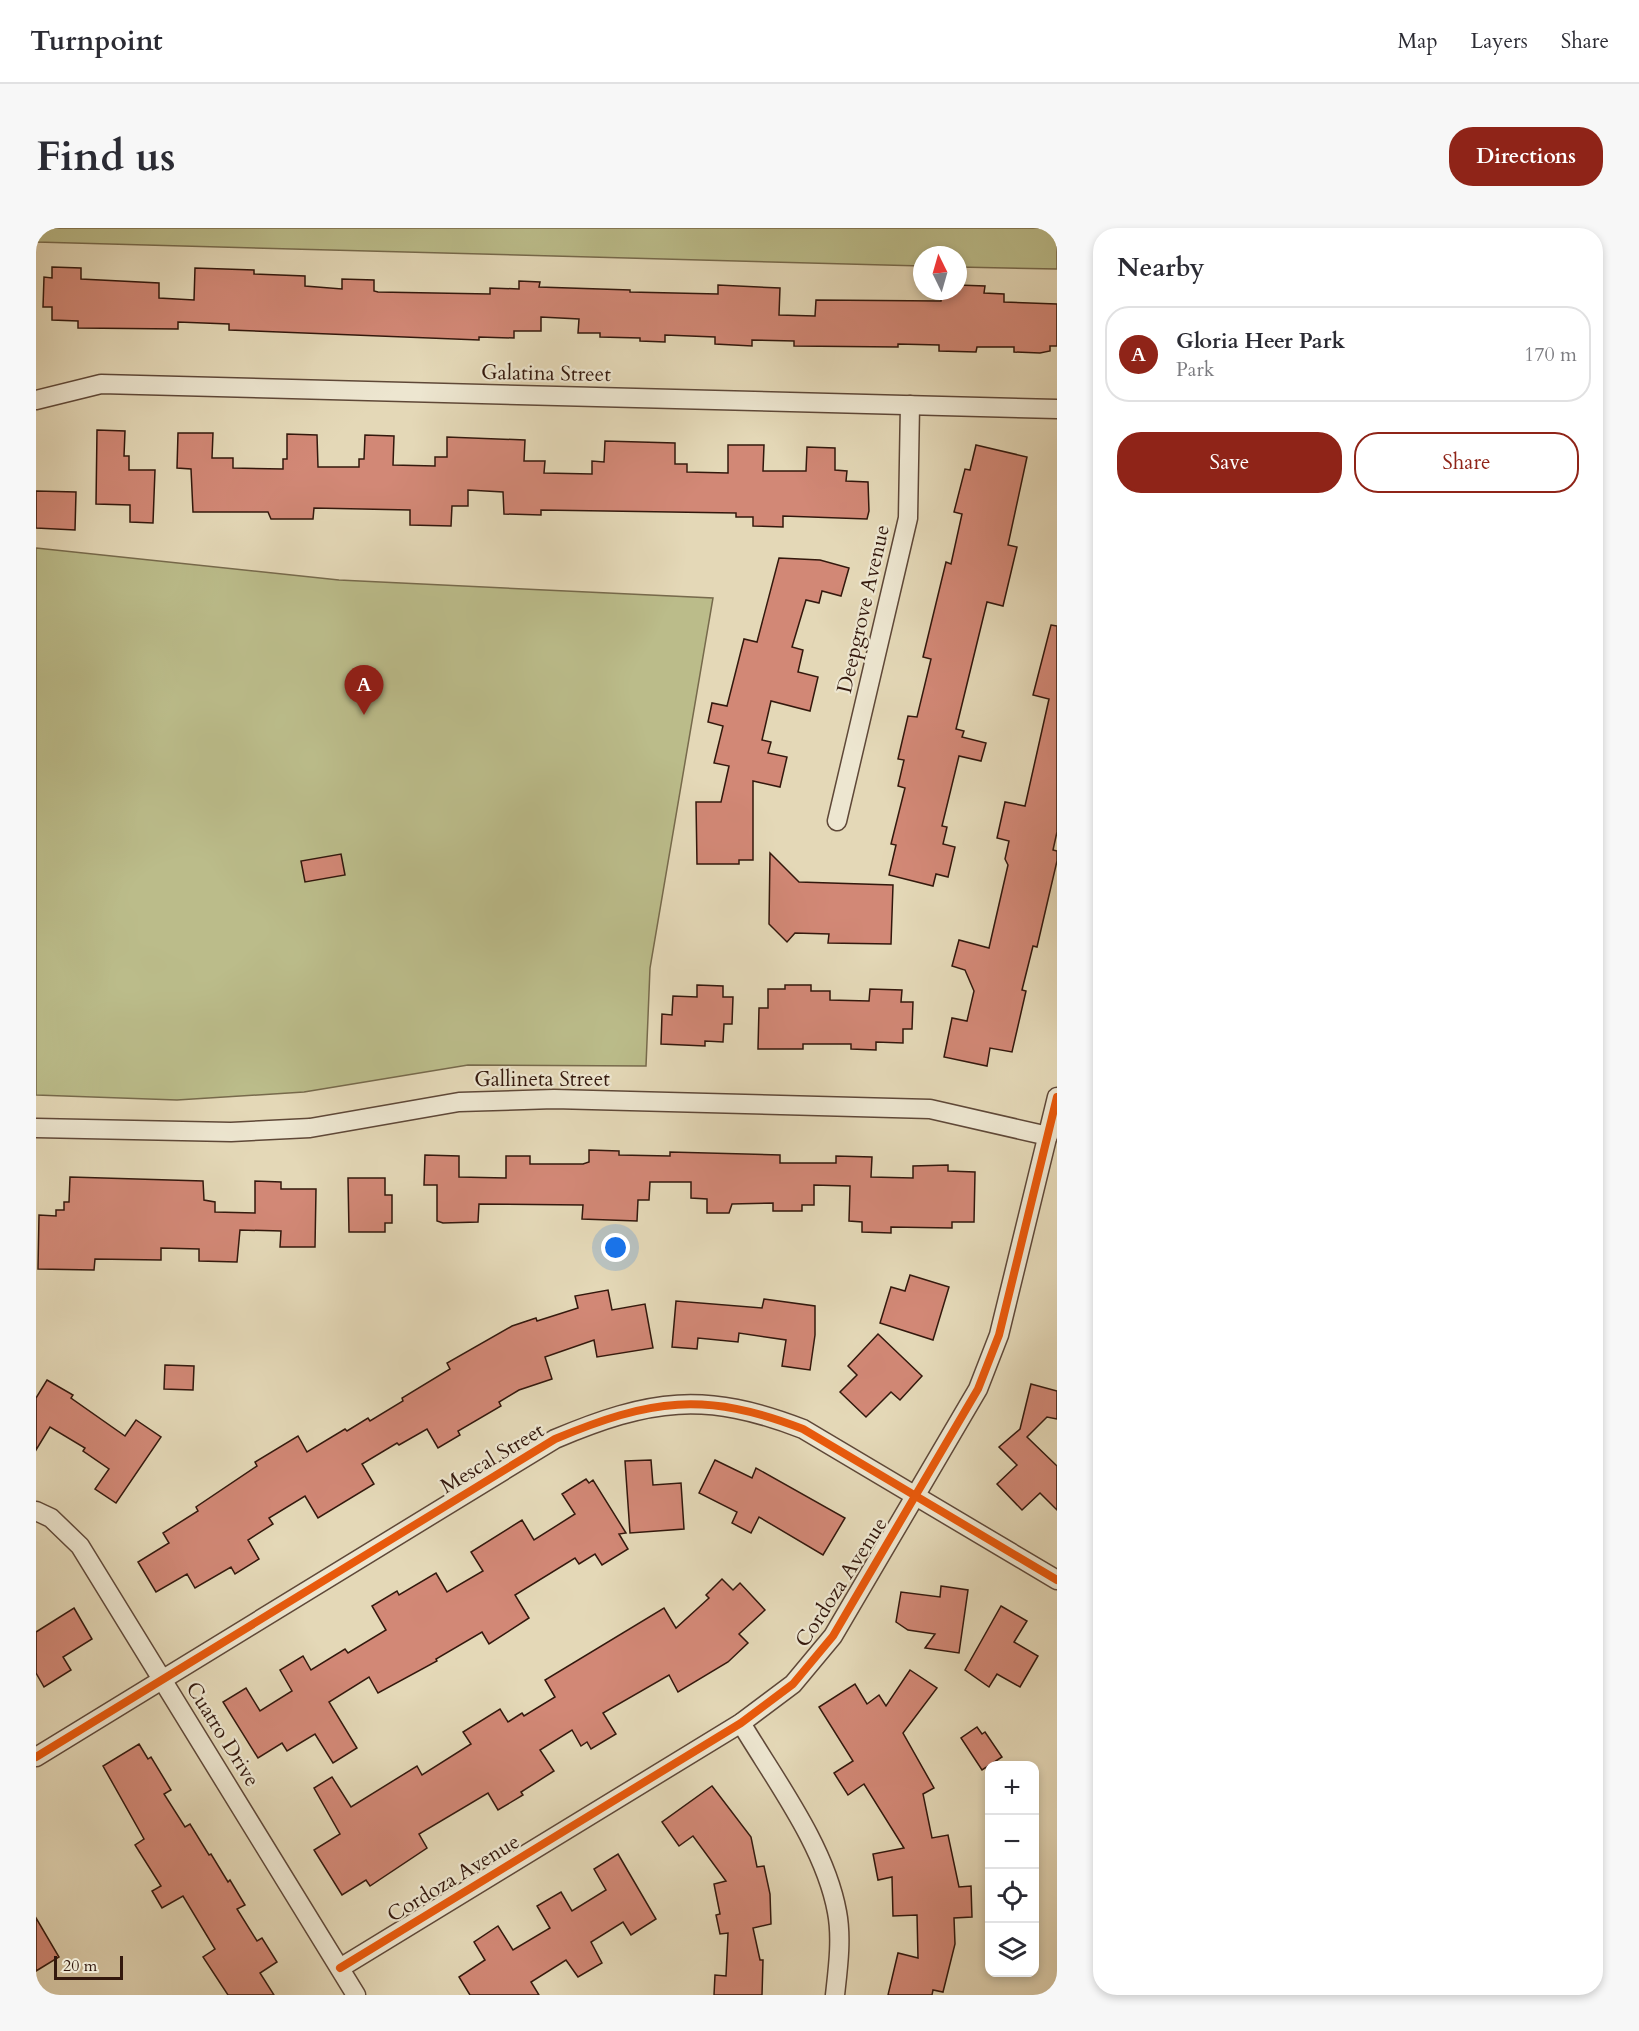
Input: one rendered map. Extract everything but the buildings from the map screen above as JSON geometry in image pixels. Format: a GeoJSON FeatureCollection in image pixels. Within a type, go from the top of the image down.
{"type":"FeatureCollection","features":[{"type":"Feature","properties":{"kind":"street","name":"Galatina Street"},"geometry":{"type":"LineString","coordinates":[[36,400],[101,384],[1057,409]]}},
{"type":"Feature","properties":{"kind":"street","name":"Deepgrove Avenue"},"geometry":{"type":"LineString","coordinates":[[837,821],[908,518],[910,405]]}},
{"type":"Feature","properties":{"kind":"street","name":"Cordoza Avenue"},"geometry":{"type":"LineString","coordinates":[[340,1968],[741,1723],[793,1684],[833,1636],[978,1389],[999,1335],[1057,1097]]}},
{"type":"Feature","properties":{"kind":"street","name":"Gallineta Street"},"geometry":{"type":"LineString","coordinates":[[36,1128],[231,1132],[310,1128],[459,1102],[554,1099],[930,1109],[1048,1136]]}},
{"type":"Feature","properties":{"kind":"street","name":"Mescal Street"},"geometry":{"type":"LineString","coordinates":[[36,1757],[164,1681],[555,1440],[602,1420],[650,1407],[698,1403],[773,1417],[803,1429],[915,1498],[1057,1580]]}},
{"type":"Feature","properties":{"kind":"street","name":"Cuatro Drive"},"geometry":{"type":"LineString","coordinates":[[36,1511],[51,1518],[81,1546],[356,1995]]}},
{"type":"Feature","properties":{"kind":"street"},"geometry":{"type":"LineString","coordinates":[[741,1723],[817,1851],[837,1912],[838,1950],[835,1995]]}},
{"type":"Feature","properties":{"kind":"green space"},"geometry":{"type":"Polygon","coordinates":[[[36,228],[1057,228],[1057,269],[967,267],[967,246],[913,246],[913,266],[36,242],[36,228]]]}},
{"type":"Feature","properties":{"kind":"green space"},"geometry":{"type":"Polygon","coordinates":[[[36,548],[339,580],[713,598],[650,968],[646,1066],[468,1065],[304,1092],[177,1100],[36,1095],[36,548]]]}},
{"type":"Feature","properties":{"kind":"cycle path"},"geometry":{"type":"LineString","coordinates":[[340,1968],[741,1723],[793,1684],[833,1636],[978,1389],[999,1335],[1057,1097]]}},
{"type":"Feature","properties":{"kind":"cycle path"},"geometry":{"type":"LineString","coordinates":[[36,1757],[555,1439],[620,1415],[649,1408],[707,1405],[736,1409],[803,1429],[1057,1580]]}},
{"type":"Feature","properties":{"kind":"place","name":"Gloria Heer Park"},"geometry":{"type":"Point","coordinates":[364,715]}}]}
